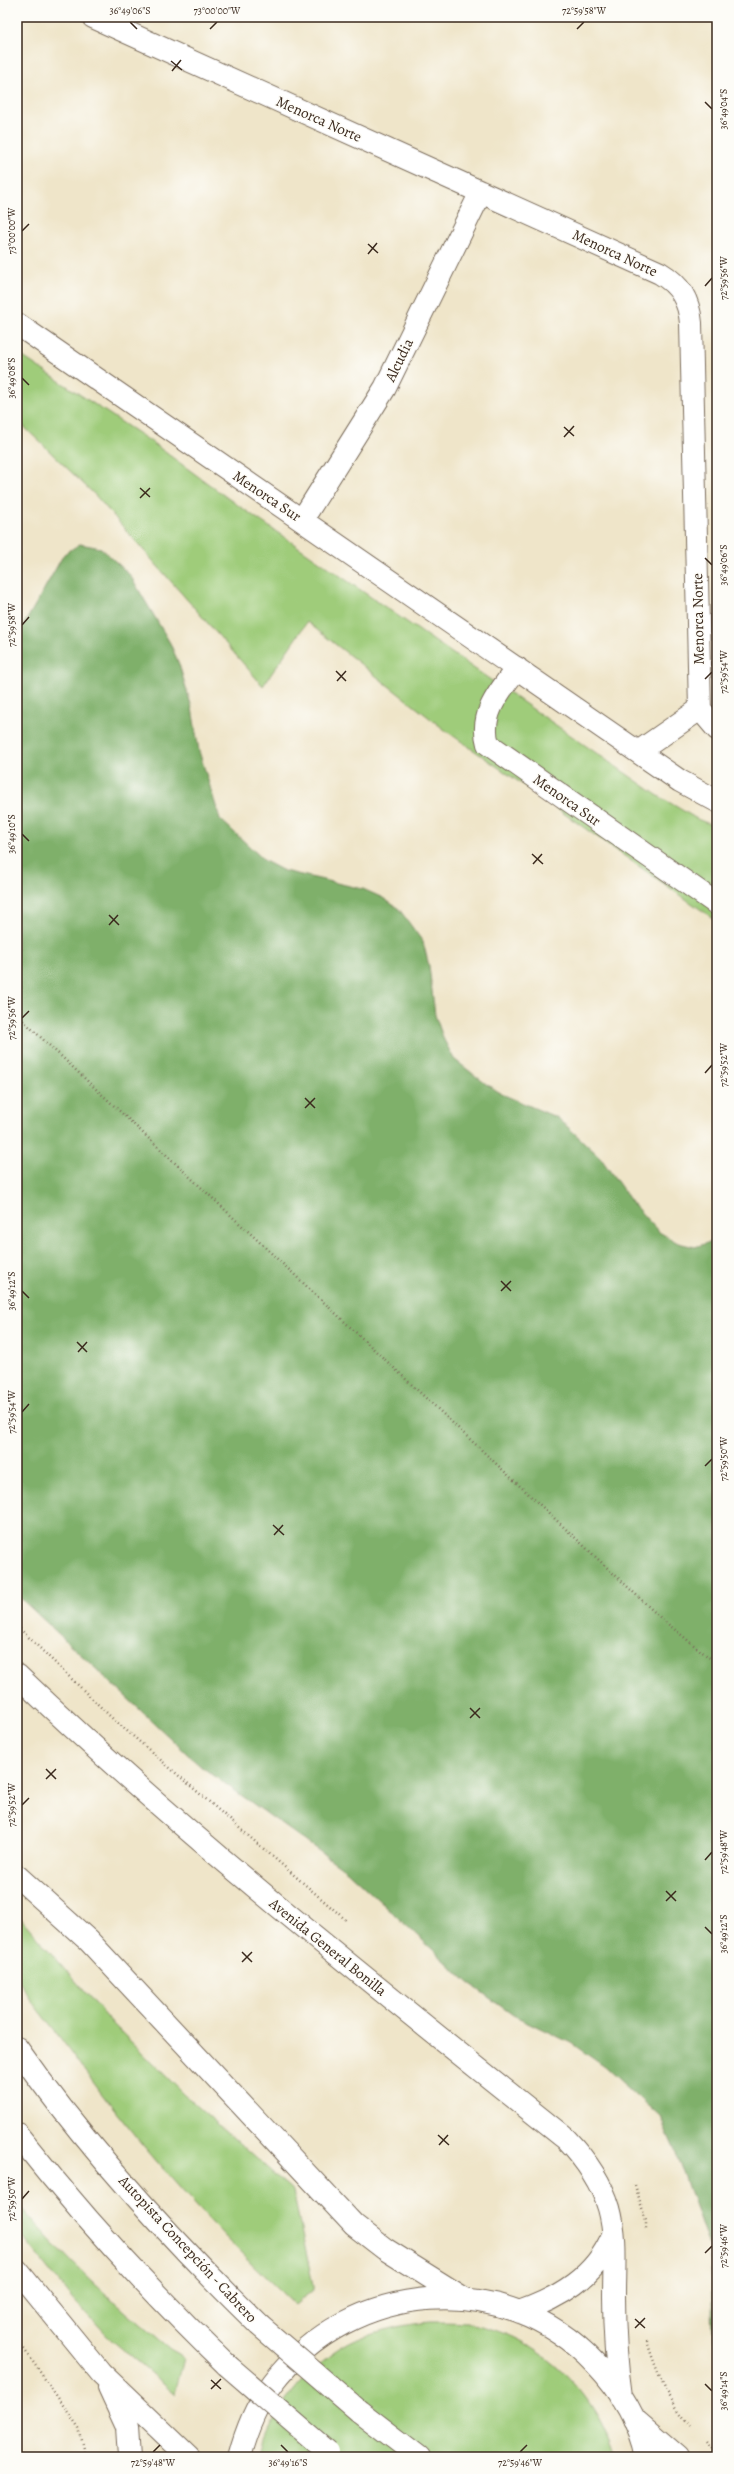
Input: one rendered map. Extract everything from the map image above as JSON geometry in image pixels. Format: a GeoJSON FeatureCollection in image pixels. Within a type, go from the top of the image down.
{"type":"FeatureCollection","features":[{"type":"Feature","properties":{"kind":"main road","name":"Menorca Norte"},"geometry":{"type":"LineString","coordinates":[[93,17],[660,273],[673,281],[687,301],[691,323],[700,708]]}},
{"type":"Feature","properties":{"kind":"main road","name":"Alcudia"},"geometry":{"type":"LineString","coordinates":[[302,520],[385,388],[481,192]]}},
{"type":"Feature","properties":{"kind":"main road","name":"Menorca Sur"},"geometry":{"type":"LineString","coordinates":[[17,324],[680,781],[717,802]]}},
{"type":"Feature","properties":{"kind":"main road","name":"Menorca Sur"},"geometry":{"type":"LineString","coordinates":[[517,668],[502,688],[486,720],[485,732],[488,744],[717,904]]}},
{"type":"Feature","properties":{"kind":"main road"},"geometry":{"type":"LineString","coordinates":[[638,752],[700,708],[717,729]]}},
{"type":"Feature","properties":{"kind":"main road","name":"Avenida General Bonilla"},"geometry":{"type":"LineString","coordinates":[[17,1675],[115,1767],[193,1835],[298,1924],[566,2139],[586,2160],[599,2183],[609,2208],[614,2234],[615,2345],[621,2396]]}},
{"type":"Feature","properties":{"kind":"main road"},"geometry":{"type":"LineString","coordinates":[[17,1876],[89,1941],[354,2225],[385,2249],[465,2298]]}},
{"type":"Feature","properties":{"kind":"main road","name":"Autopista Concepción - Cabrero"},"geometry":{"type":"LineString","coordinates":[[17,2048],[77,2127],[147,2208],[199,2265],[259,2325],[359,2411],[419,2457]]}},
{"type":"Feature","properties":{"kind":"main road"},"geometry":{"type":"LineString","coordinates":[[17,2134],[56,2183],[161,2300],[227,2365],[331,2455]]}},
{"type":"Feature","properties":{"kind":"main road"},"geometry":{"type":"LineString","coordinates":[[518,2312],[554,2298],[588,2274],[599,2262],[614,2234]]}},
{"type":"Feature","properties":{"kind":"main road"},"geometry":{"type":"LineString","coordinates":[[17,2270],[101,2373],[189,2457]]}},
{"type":"Feature","properties":{"kind":"main road"},"geometry":{"type":"LineString","coordinates":[[239,2457],[256,2410],[272,2384],[293,2360],[316,2339],[343,2323],[372,2309],[402,2302],[433,2298],[465,2298],[492,2303],[518,2312],[543,2323],[582,2350],[605,2374],[621,2396],[634,2419],[647,2457]]}},
{"type":"Feature","properties":{"kind":"main road"},"geometry":{"type":"LineString","coordinates":[[101,2373],[118,2404],[127,2427],[129,2457]]}},
{"type":"Feature","properties":{"kind":"main road"},"geometry":{"type":"LineString","coordinates":[[634,2419],[678,2457]]}},
{"type":"Feature","properties":{"kind":"path"},"geometry":{"type":"LineString","coordinates":[[17,1014],[663,1620],[717,1664]]}},
{"type":"Feature","properties":{"kind":"path"},"geometry":{"type":"LineString","coordinates":[[646,2335],[655,2366],[668,2393],[692,2427]]}},
{"type":"Feature","properties":{"kind":"path"},"geometry":{"type":"LineString","coordinates":[[17,2339],[79,2428],[86,2457]]}},
{"type":"Feature","properties":{"kind":"path"},"geometry":{"type":"LineString","coordinates":[[703,2438],[714,2450],[710,2457]]}},
{"type":"Feature","properties":{"kind":"green space"},"geometry":{"type":"Polygon","coordinates":[[[17,353],[150,441],[229,499],[657,795],[697,819],[717,827],[717,921],[445,730],[307,622],[263,686],[95,495],[17,420],[17,353]]]}},
{"type":"Feature","properties":{"kind":"green space"},"geometry":{"type":"Polygon","coordinates":[[[80,544],[101,548],[130,575],[170,643],[179,664],[192,708],[199,751],[220,819],[265,861],[284,871],[363,889],[383,898],[399,909],[423,942],[429,966],[435,1015],[444,1040],[454,1059],[486,1084],[504,1095],[558,1118],[600,1157],[633,1204],[659,1232],[678,1243],[695,1247],[713,1241],[717,1237],[717,2348],[713,2339],[711,2265],[708,2243],[676,2153],[660,2117],[605,2067],[571,2043],[513,2015],[469,1983],[347,1871],[199,1765],[17,1595],[17,637],[64,554],[80,544]]]}},
{"type":"Feature","properties":{"kind":"green space"},"geometry":{"type":"Polygon","coordinates":[[[17,1914],[114,2025],[185,2095],[293,2191],[313,2285],[313,2290],[295,2305],[233,2245],[146,2149],[34,2005],[18,1978],[17,1973],[17,1914]]]}},
{"type":"Feature","properties":{"kind":"green space"},"geometry":{"type":"Polygon","coordinates":[[[17,2202],[71,2261],[109,2297],[170,2349],[184,2357],[175,2394],[107,2336],[70,2296],[17,2230],[17,2202]]]}},
{"type":"Feature","properties":{"kind":"green space"},"geometry":{"type":"Polygon","coordinates":[[[429,2322],[466,2323],[492,2329],[516,2339],[539,2352],[560,2369],[578,2388],[593,2409],[606,2432],[615,2457],[260,2457],[265,2439],[284,2404],[310,2372],[326,2359],[342,2347],[358,2339],[393,2328],[429,2322]]]}}]}
